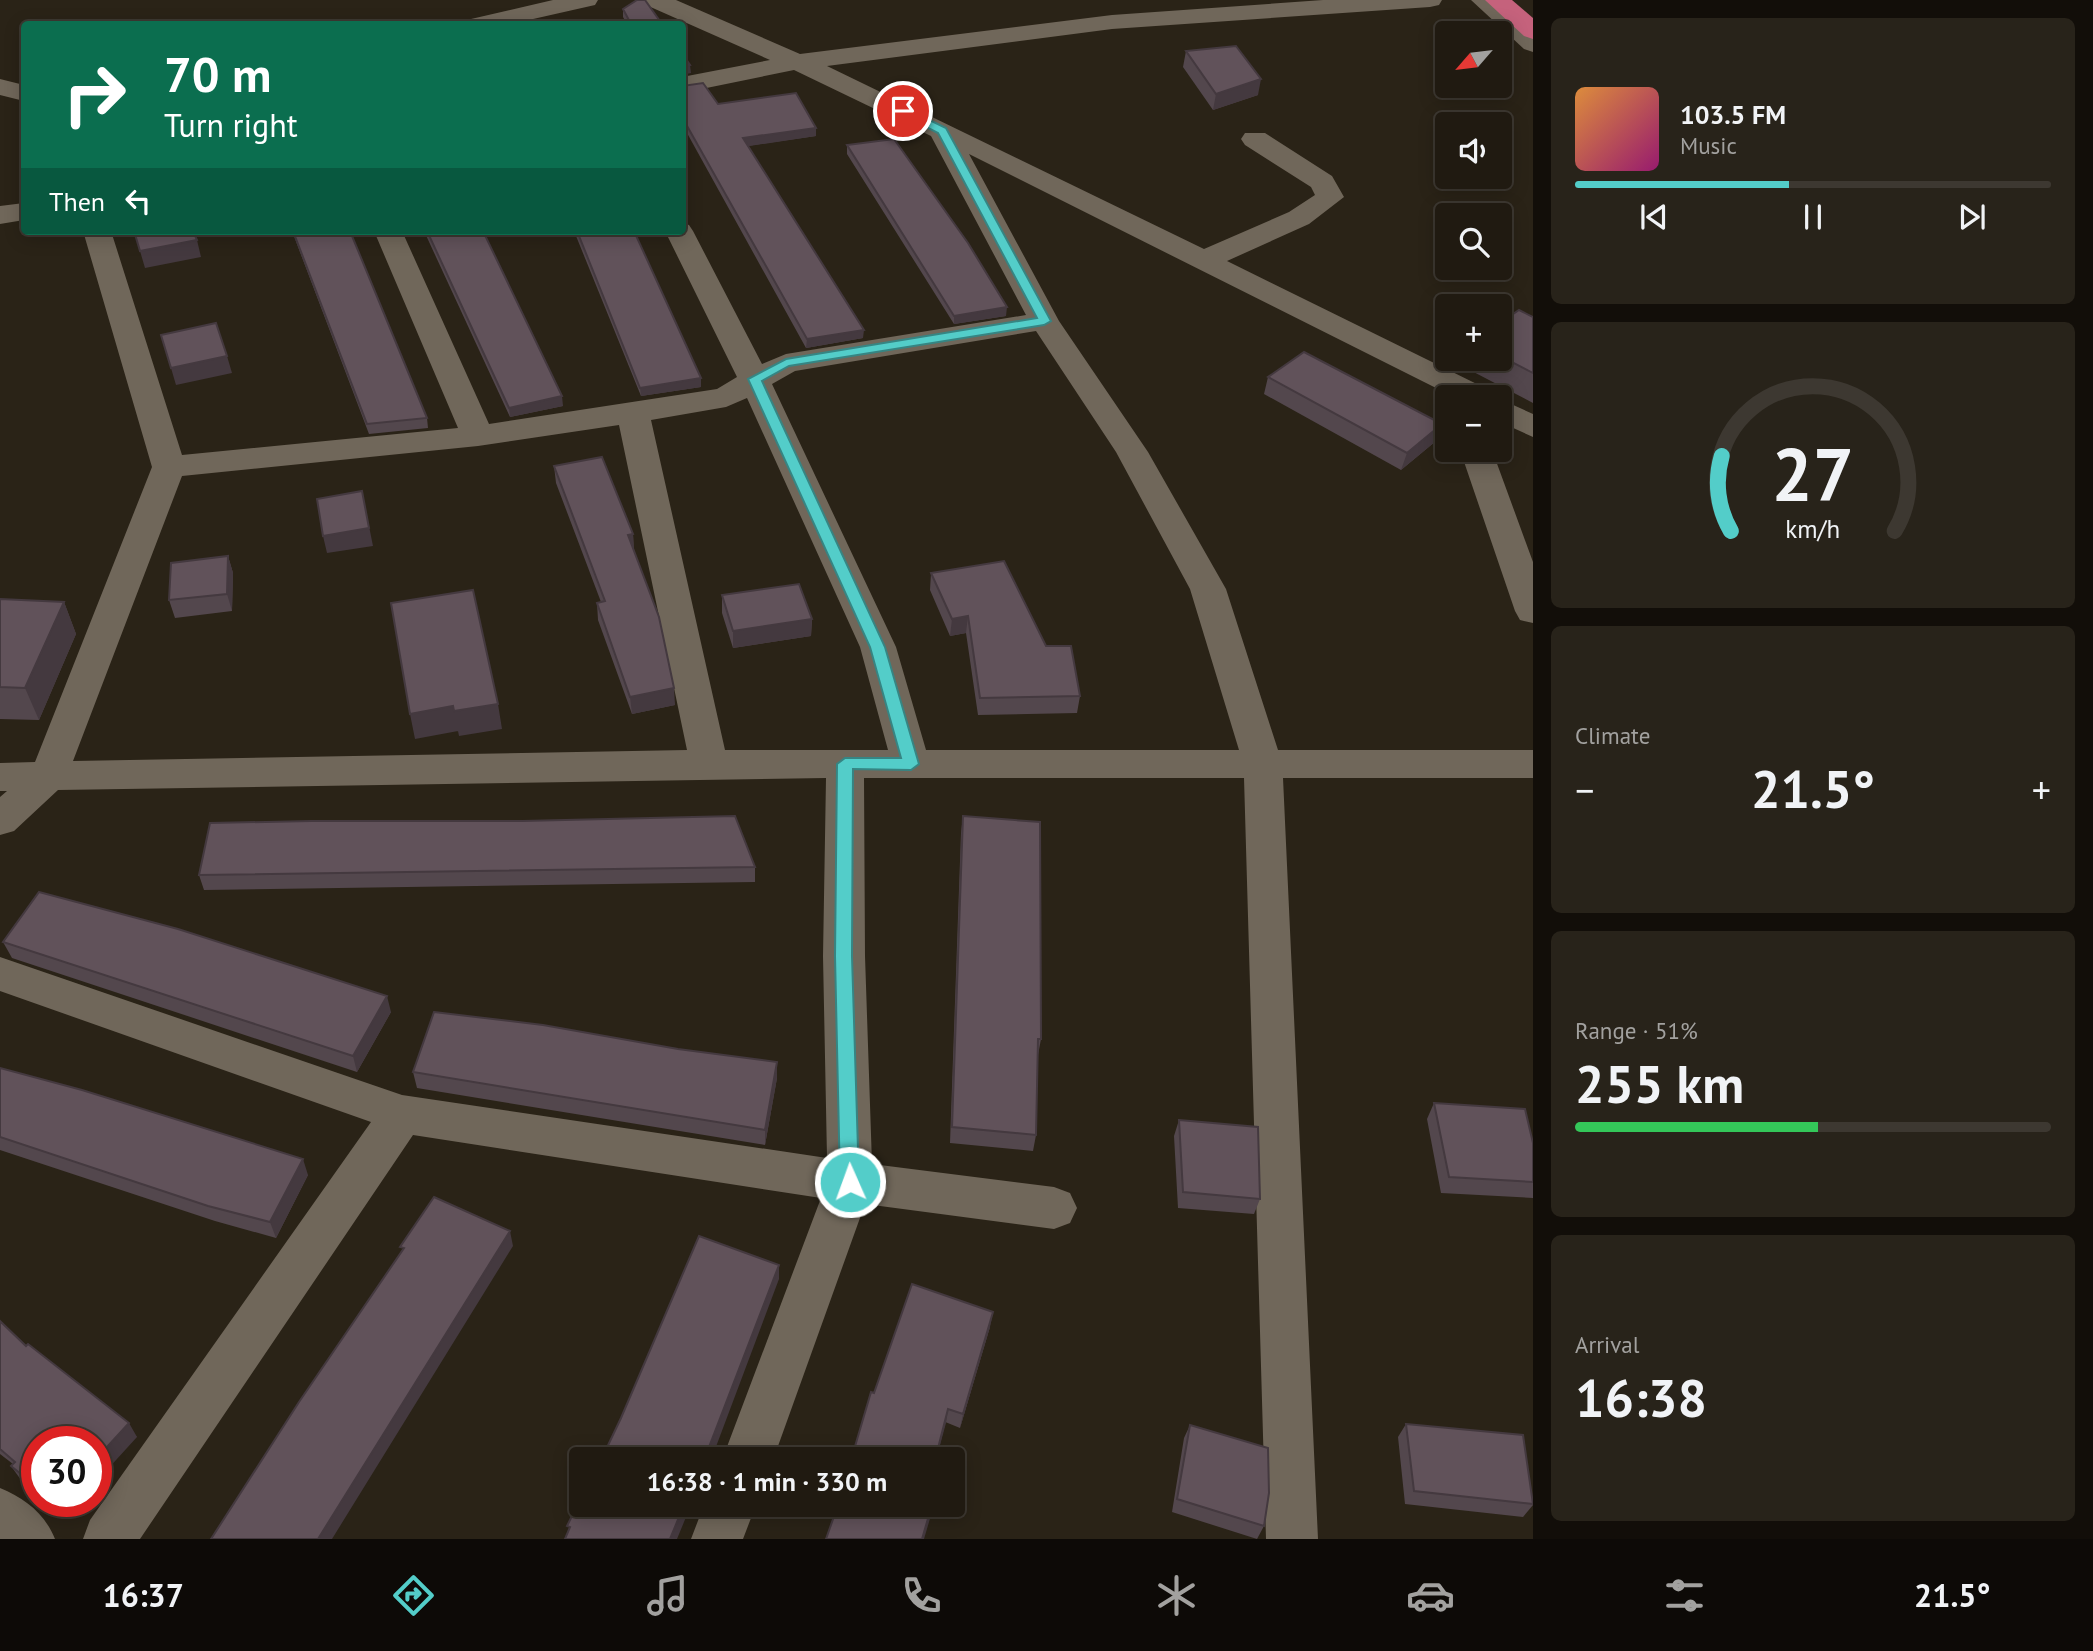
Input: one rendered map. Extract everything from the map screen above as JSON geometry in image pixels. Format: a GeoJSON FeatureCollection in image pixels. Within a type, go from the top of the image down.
{"type":"FeatureCollection","features":[{"type":"Feature","properties":{"kind":"highway"},"geometry":{"type":"LineString","coordinates":[[1497,0],[1533,31]]}},
{"type":"Feature","properties":{"kind":"street"},"geometry":{"type":"LineString","coordinates":[[493,21],[586,0]]}},
{"type":"Feature","properties":{"kind":"street"},"geometry":{"type":"LineString","coordinates":[[655,0],[797,62],[942,131],[1450,385]]}},
{"type":"Feature","properties":{"kind":"street"},"geometry":{"type":"LineString","coordinates":[[686,84],[797,62],[1112,22],[1430,0]]}},
{"type":"Feature","properties":{"kind":"street"},"geometry":{"type":"LineString","coordinates":[[1483,0],[1533,44]]}},
{"type":"Feature","properties":{"kind":"street"},"geometry":{"type":"LineString","coordinates":[[0,87],[21,92]]}},
{"type":"Feature","properties":{"kind":"street"},"geometry":{"type":"LineString","coordinates":[[942,131],[1044,321],[1132,452],[1208,589],[1263,764],[1292,1539]]}},
{"type":"Feature","properties":{"kind":"street"},"geometry":{"type":"LineString","coordinates":[[1204,260],[1299,218],[1330,197],[1322,182],[1255,139]]}},
{"type":"Feature","properties":{"kind":"street"},"geometry":{"type":"LineString","coordinates":[[0,215],[21,212]]}},
{"type":"Feature","properties":{"kind":"street"},"geometry":{"type":"LineString","coordinates":[[0,820],[48,777],[169,467],[98,235]]}},
{"type":"Feature","properties":{"kind":"street"},"geometry":{"type":"LineString","coordinates":[[390,235],[478,436]]}},
{"type":"Feature","properties":{"kind":"street"},"geometry":{"type":"LineString","coordinates":[[681,235],[754,379],[878,647],[911,764]]}},
{"type":"Feature","properties":{"kind":"street"},"geometry":{"type":"LineString","coordinates":[[169,467],[478,436],[633,413],[726,397],[786,363],[1044,321]]}},
{"type":"Feature","properties":{"kind":"street"},"geometry":{"type":"LineString","coordinates":[[633,413],[709,764]]}},
{"type":"Feature","properties":{"kind":"street"},"geometry":{"type":"LineString","coordinates":[[1512,416],[1533,427]]}},
{"type":"Feature","properties":{"kind":"street"},"geometry":{"type":"LineString","coordinates":[[1480,462],[1533,611]]}},
{"type":"Feature","properties":{"kind":"street"},"geometry":{"type":"LineString","coordinates":[[0,778],[709,764],[1533,764]]}},
{"type":"Feature","properties":{"kind":"street"},"geometry":{"type":"LineString","coordinates":[[752,1447],[850,1182],[844,956],[845,764]]}},
{"type":"Feature","properties":{"kind":"street"},"geometry":{"type":"LineString","coordinates":[[0,974],[402,1114],[850,1182],[1054,1208]]}},
{"type":"Feature","properties":{"kind":"street"},"geometry":{"type":"LineString","coordinates":[[109,1539],[402,1114]]}},
{"type":"Feature","properties":{"kind":"street"},"geometry":{"type":"LineString","coordinates":[[0,1514],[29,1539]]}},
{"type":"Feature","properties":{"kind":"street"},"geometry":{"type":"LineString","coordinates":[[718,1539],[726,1517]]}},
{"type":"Feature","properties":{"kind":"building"},"geometry":{"type":"Polygon","coordinates":[[[637,0],[645,0],[660,21],[629,21],[623,9],[637,0]]]}},
{"type":"Feature","properties":{"kind":"building"},"geometry":{"type":"Polygon","coordinates":[[[1236,46],[1261,79],[1216,94],[1186,51],[1236,46]]]}},
{"type":"Feature","properties":{"kind":"building"},"geometry":{"type":"Polygon","coordinates":[[[703,83],[718,104],[796,93],[816,128],[743,138],[864,330],[807,339],[686,124],[686,85],[703,83]]]}},
{"type":"Feature","properties":{"kind":"building"},"geometry":{"type":"Polygon","coordinates":[[[894,139],[968,243],[1007,307],[954,316],[847,145],[894,139]]]}},
{"type":"Feature","properties":{"kind":"building"},"geometry":{"type":"Polygon","coordinates":[[[135,235],[195,235],[197,240],[140,251],[135,235]]]}},
{"type":"Feature","properties":{"kind":"building"},"geometry":{"type":"Polygon","coordinates":[[[295,235],[352,235],[427,418],[367,424],[295,235]]]}},
{"type":"Feature","properties":{"kind":"building"},"geometry":{"type":"Polygon","coordinates":[[[429,235],[485,235],[562,396],[509,408],[429,235]]]}},
{"type":"Feature","properties":{"kind":"building"},"geometry":{"type":"Polygon","coordinates":[[[579,235],[636,235],[701,378],[640,388],[579,235]]]}},
{"type":"Feature","properties":{"kind":"building"},"geometry":{"type":"Polygon","coordinates":[[[1519,310],[1533,317],[1533,373],[1512,362],[1512,315],[1519,310]]]}},
{"type":"Feature","properties":{"kind":"building"},"geometry":{"type":"Polygon","coordinates":[[[216,323],[227,356],[171,368],[161,335],[216,323]]]}},
{"type":"Feature","properties":{"kind":"building"},"geometry":{"type":"Polygon","coordinates":[[[1304,352],[1435,420],[1435,430],[1407,453],[1268,377],[1304,352]]]}},
{"type":"Feature","properties":{"kind":"building"},"geometry":{"type":"Polygon","coordinates":[[[602,457],[633,534],[628,535],[659,617],[674,688],[630,697],[597,603],[605,601],[554,466],[602,457]]]}},
{"type":"Feature","properties":{"kind":"building"},"geometry":{"type":"Polygon","coordinates":[[[362,491],[369,528],[323,536],[317,499],[362,491]]]}},
{"type":"Feature","properties":{"kind":"building"},"geometry":{"type":"Polygon","coordinates":[[[228,556],[227,594],[169,600],[171,563],[228,556]]]}},
{"type":"Feature","properties":{"kind":"building"},"geometry":{"type":"Polygon","coordinates":[[[1004,561],[1046,646],[1071,646],[1080,696],[980,698],[968,616],[952,619],[931,573],[1004,561]]]}},
{"type":"Feature","properties":{"kind":"building"},"geometry":{"type":"Polygon","coordinates":[[[799,584],[812,619],[733,631],[722,595],[799,584]]]}},
{"type":"Feature","properties":{"kind":"building"},"geometry":{"type":"Polygon","coordinates":[[[473,590],[498,704],[454,711],[453,706],[410,714],[391,603],[473,590]]]}},
{"type":"Feature","properties":{"kind":"building"},"geometry":{"type":"Polygon","coordinates":[[[0,599],[64,602],[25,688],[0,687],[0,599]]]}},
{"type":"Feature","properties":{"kind":"building"},"geometry":{"type":"Polygon","coordinates":[[[735,816],[755,867],[199,875],[210,823],[522,821],[735,816]]]}},
{"type":"Feature","properties":{"kind":"building"},"geometry":{"type":"Polygon","coordinates":[[[963,816],[1040,822],[1041,1039],[1038,1039],[1036,1135],[952,1127],[963,816]]]}},
{"type":"Feature","properties":{"kind":"building"},"geometry":{"type":"Polygon","coordinates":[[[39,892],[178,929],[387,996],[353,1056],[3,942],[39,892]]]}},
{"type":"Feature","properties":{"kind":"building"},"geometry":{"type":"Polygon","coordinates":[[[434,1012],[543,1025],[678,1049],[777,1062],[765,1130],[413,1072],[434,1012]]]}},
{"type":"Feature","properties":{"kind":"building"},"geometry":{"type":"Polygon","coordinates":[[[0,1068],[82,1090],[303,1159],[270,1222],[208,1206],[0,1137],[0,1068]]]}},
{"type":"Feature","properties":{"kind":"building"},"geometry":{"type":"Polygon","coordinates":[[[1434,1103],[1525,1109],[1533,1143],[1533,1182],[1449,1177],[1434,1103]]]}},
{"type":"Feature","properties":{"kind":"building"},"geometry":{"type":"Polygon","coordinates":[[[1179,1120],[1258,1127],[1260,1199],[1183,1192],[1179,1120]]]}},
{"type":"Feature","properties":{"kind":"building"},"geometry":{"type":"Polygon","coordinates":[[[434,1197],[510,1231],[318,1539],[211,1539],[299,1402],[404,1248],[400,1247],[434,1197]]]}},
{"type":"Feature","properties":{"kind":"building"},"geometry":{"type":"Polygon","coordinates":[[[699,1236],[779,1265],[709,1447],[607,1447],[699,1236]]]}},
{"type":"Feature","properties":{"kind":"building"},"geometry":{"type":"Polygon","coordinates":[[[912,1284],[993,1312],[963,1414],[948,1409],[938,1447],[855,1447],[871,1392],[874,1393],[912,1284]]]}},
{"type":"Feature","properties":{"kind":"building"},"geometry":{"type":"Polygon","coordinates":[[[0,1321],[26,1346],[28,1344],[129,1423],[112,1442],[112,1426],[21,1426],[21,1474],[11,1466],[15,1462],[0,1449],[0,1321]]]}},
{"type":"Feature","properties":{"kind":"building"},"geometry":{"type":"Polygon","coordinates":[[[1406,1424],[1523,1435],[1533,1504],[1414,1491],[1406,1424]]]}},
{"type":"Feature","properties":{"kind":"building"},"geometry":{"type":"Polygon","coordinates":[[[1190,1425],[1268,1448],[1269,1493],[1264,1526],[1177,1499],[1190,1425]]]}},
{"type":"Feature","properties":{"kind":"building"},"geometry":{"type":"Polygon","coordinates":[[[572,1517],[679,1517],[670,1539],[565,1539],[570,1527],[567,1526],[572,1517]]]}},
{"type":"Feature","properties":{"kind":"building"},"geometry":{"type":"Polygon","coordinates":[[[834,1517],[928,1517],[922,1539],[826,1539],[834,1517]]]}},
{"type":"Feature","properties":{"kind":"route"},"geometry":{"type":"LineString","coordinates":[[850,1182],[844,956],[845,764],[911,764],[878,647],[754,379],[786,363],[1044,321],[942,131],[903,111]]}}]}
